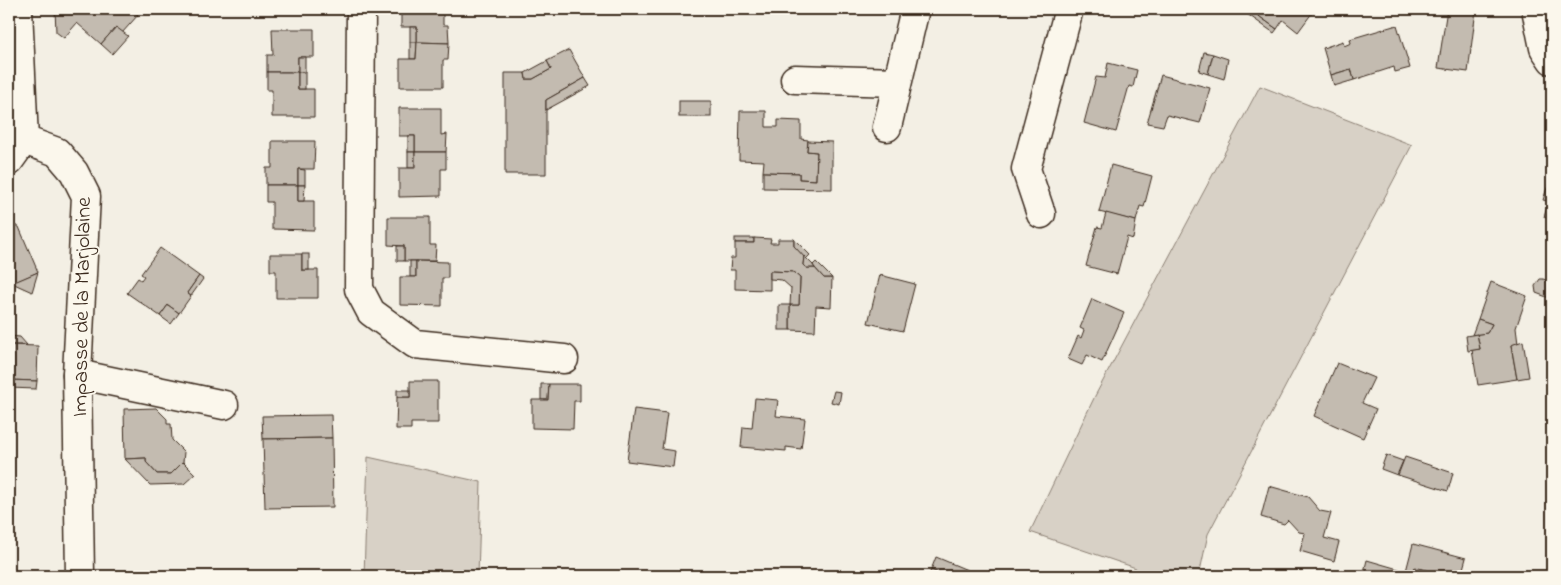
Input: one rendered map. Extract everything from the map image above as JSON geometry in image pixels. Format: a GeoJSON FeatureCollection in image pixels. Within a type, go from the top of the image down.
{"type":"FeatureCollection","features":[{"type":"Feature","properties":{"kind":"street","name":"Impasse de la Marjolaine"},"geometry":{"type":"LineString","coordinates":[[18,9],[16,151],[57,152],[74,172],[86,196],[77,374],[80,576]]}},
{"type":"Feature","properties":{"kind":"street"},"geometry":{"type":"LineString","coordinates":[[361,9],[359,289],[371,312],[415,344],[564,359]]}},
{"type":"Feature","properties":{"kind":"street"},"geometry":{"type":"LineString","coordinates":[[887,127],[915,9]]}},
{"type":"Feature","properties":{"kind":"street"},"geometry":{"type":"LineString","coordinates":[[1041,214],[1026,169],[1068,9]]}},
{"type":"Feature","properties":{"kind":"street"},"geometry":{"type":"LineString","coordinates":[[1536,9],[1544,48],[1552,60]]}},
{"type":"Feature","properties":{"kind":"street"},"geometry":{"type":"LineString","coordinates":[[795,79],[898,82]]}},
{"type":"Feature","properties":{"kind":"street"},"geometry":{"type":"LineString","coordinates":[[77,374],[224,405]]}},
{"type":"Feature","properties":{"kind":"shaded area"},"geometry":{"type":"Polygon","coordinates":[[[1260,86],[1412,145],[1208,534],[1199,576],[1135,576],[1136,568],[1030,532],[1095,396],[1260,86]]]}},
{"type":"Feature","properties":{"kind":"shaded area"},"geometry":{"type":"Polygon","coordinates":[[[368,457],[481,482],[478,576],[364,576],[368,457]]]}},
{"type":"Feature","properties":{"kind":"building"},"geometry":{"type":"Polygon","coordinates":[[[55,9],[131,9],[138,15],[122,33],[116,27],[101,44],[77,23],[64,38],[56,32],[55,9]]]}},
{"type":"Feature","properties":{"kind":"building"},"geometry":{"type":"Polygon","coordinates":[[[401,9],[443,9],[443,25],[448,25],[449,43],[417,42],[417,27],[401,27],[401,9]]]}},
{"type":"Feature","properties":{"kind":"building"},"geometry":{"type":"Polygon","coordinates":[[[1240,9],[1249,9],[1277,29],[1274,33],[1240,9]]]}},
{"type":"Feature","properties":{"kind":"building"},"geometry":{"type":"Polygon","coordinates":[[[1249,9],[1315,9],[1298,32],[1283,20],[1277,29],[1249,9]]]}},
{"type":"Feature","properties":{"kind":"building"},"geometry":{"type":"Polygon","coordinates":[[[1447,9],[1476,10],[1468,72],[1438,68],[1447,9]]]}},
{"type":"Feature","properties":{"kind":"building"},"geometry":{"type":"Polygon","coordinates":[[[1397,25],[1410,68],[1395,72],[1394,67],[1354,80],[1351,69],[1331,75],[1323,48],[1343,41],[1344,46],[1351,43],[1350,39],[1397,25]]]}},
{"type":"Feature","properties":{"kind":"building"},"geometry":{"type":"Polygon","coordinates":[[[116,27],[128,36],[112,54],[101,44],[116,27]]]}},
{"type":"Feature","properties":{"kind":"building"},"geometry":{"type":"Polygon","coordinates":[[[410,27],[417,27],[417,42],[410,42],[410,27]]]}},
{"type":"Feature","properties":{"kind":"building"},"geometry":{"type":"Polygon","coordinates":[[[272,29],[314,29],[314,57],[298,57],[298,72],[267,72],[267,55],[273,55],[272,29]]]}},
{"type":"Feature","properties":{"kind":"building"},"geometry":{"type":"Polygon","coordinates":[[[410,42],[417,42],[416,59],[410,59],[410,42]]]}},
{"type":"Feature","properties":{"kind":"building"},"geometry":{"type":"Polygon","coordinates":[[[417,42],[449,43],[448,60],[443,60],[443,87],[400,87],[400,59],[416,59],[417,42]]]}},
{"type":"Feature","properties":{"kind":"building"},"geometry":{"type":"Polygon","coordinates":[[[569,50],[585,78],[546,100],[546,174],[505,174],[505,73],[525,73],[526,79],[533,79],[551,69],[547,61],[569,50]]]}},
{"type":"Feature","properties":{"kind":"building"},"geometry":{"type":"Polygon","coordinates":[[[1204,52],[1213,54],[1208,74],[1199,71],[1204,52]]]}},
{"type":"Feature","properties":{"kind":"building"},"geometry":{"type":"Polygon","coordinates":[[[1213,54],[1228,59],[1224,79],[1208,74],[1213,54]]]}},
{"type":"Feature","properties":{"kind":"building"},"geometry":{"type":"Polygon","coordinates":[[[298,57],[305,57],[305,72],[298,72],[298,57]]]}},
{"type":"Feature","properties":{"kind":"building"},"geometry":{"type":"Polygon","coordinates":[[[547,61],[551,69],[533,79],[526,79],[525,73],[547,61]]]}},
{"type":"Feature","properties":{"kind":"building"},"geometry":{"type":"Polygon","coordinates":[[[1108,63],[1137,70],[1133,87],[1129,86],[1116,132],[1084,123],[1096,77],[1105,78],[1108,63]]]}},
{"type":"Feature","properties":{"kind":"building"},"geometry":{"type":"Polygon","coordinates":[[[1351,69],[1354,80],[1334,86],[1331,75],[1351,69]]]}},
{"type":"Feature","properties":{"kind":"building"},"geometry":{"type":"Polygon","coordinates":[[[267,72],[298,72],[298,89],[314,89],[314,117],[272,117],[272,90],[267,90],[267,72]]]}},
{"type":"Feature","properties":{"kind":"building"},"geometry":{"type":"Polygon","coordinates":[[[298,72],[305,72],[305,89],[298,89],[298,72]]]}},
{"type":"Feature","properties":{"kind":"building"},"geometry":{"type":"Polygon","coordinates":[[[1161,75],[1210,88],[1200,123],[1167,115],[1163,126],[1147,123],[1161,75]]]}},
{"type":"Feature","properties":{"kind":"building"},"geometry":{"type":"Polygon","coordinates":[[[585,78],[590,86],[546,110],[546,100],[585,78]]]}},
{"type":"Feature","properties":{"kind":"building"},"geometry":{"type":"Polygon","coordinates":[[[679,101],[711,101],[711,117],[679,117],[679,101]]]}},
{"type":"Feature","properties":{"kind":"building"},"geometry":{"type":"Polygon","coordinates":[[[399,108],[441,108],[441,135],[447,134],[446,152],[415,152],[415,136],[399,136],[399,108]]]}},
{"type":"Feature","properties":{"kind":"building"},"geometry":{"type":"Polygon","coordinates":[[[740,111],[766,111],[766,127],[778,127],[778,120],[801,121],[801,139],[808,140],[807,151],[817,152],[816,180],[799,179],[799,173],[763,172],[764,161],[739,160],[740,111]]]}},
{"type":"Feature","properties":{"kind":"building"},"geometry":{"type":"Polygon","coordinates":[[[408,136],[415,136],[415,152],[408,152],[408,136]]]}},
{"type":"Feature","properties":{"kind":"building"},"geometry":{"type":"Polygon","coordinates":[[[272,141],[315,141],[314,169],[298,169],[298,185],[266,185],[266,168],[272,168],[272,141]]]}},
{"type":"Feature","properties":{"kind":"building"},"geometry":{"type":"Polygon","coordinates":[[[808,141],[832,142],[832,189],[763,188],[763,172],[799,173],[799,179],[816,180],[817,152],[807,151],[808,141]]]}},
{"type":"Feature","properties":{"kind":"building"},"geometry":{"type":"Polygon","coordinates":[[[408,152],[415,152],[415,168],[408,168],[408,152]]]}},
{"type":"Feature","properties":{"kind":"building"},"geometry":{"type":"Polygon","coordinates":[[[415,152],[446,152],[446,169],[441,169],[441,196],[399,197],[399,168],[415,168],[415,152]]]}},
{"type":"Feature","properties":{"kind":"building"},"geometry":{"type":"Polygon","coordinates":[[[1111,165],[1152,176],[1144,207],[1140,206],[1136,221],[1099,212],[1111,165]]]}},
{"type":"Feature","properties":{"kind":"building"},"geometry":{"type":"Polygon","coordinates":[[[298,169],[305,170],[305,185],[298,185],[298,169]]]}},
{"type":"Feature","properties":{"kind":"building"},"geometry":{"type":"Polygon","coordinates":[[[1549,182],[1552,183],[1552,202],[1543,200],[1549,182]]]}},
{"type":"Feature","properties":{"kind":"building"},"geometry":{"type":"Polygon","coordinates":[[[266,185],[298,185],[298,201],[314,201],[314,230],[272,229],[272,202],[266,202],[266,185]]]}},
{"type":"Feature","properties":{"kind":"building"},"geometry":{"type":"Polygon","coordinates":[[[298,185],[305,185],[304,201],[298,201],[298,185]]]}},
{"type":"Feature","properties":{"kind":"building"},"geometry":{"type":"Polygon","coordinates":[[[1549,201],[1552,202],[1552,220],[1544,217],[1549,201]]]}},
{"type":"Feature","properties":{"kind":"building"},"geometry":{"type":"Polygon","coordinates":[[[1106,213],[1136,221],[1133,239],[1127,237],[1117,274],[1086,266],[1097,227],[1102,228],[1106,213]]]}},
{"type":"Feature","properties":{"kind":"building"},"geometry":{"type":"Polygon","coordinates":[[[388,217],[430,217],[430,245],[436,245],[435,261],[404,261],[404,246],[388,245],[388,217]]]}},
{"type":"Feature","properties":{"kind":"building"},"geometry":{"type":"Polygon","coordinates":[[[9,223],[19,227],[38,272],[9,285],[9,223]]]}},
{"type":"Feature","properties":{"kind":"building"},"geometry":{"type":"Polygon","coordinates":[[[735,238],[754,238],[754,243],[735,243],[735,238]]]}},
{"type":"Feature","properties":{"kind":"building"},"geometry":{"type":"Polygon","coordinates":[[[754,238],[771,239],[770,243],[778,243],[778,239],[794,239],[794,246],[804,256],[803,265],[806,268],[815,268],[824,278],[832,278],[831,307],[816,306],[815,331],[790,330],[790,305],[799,305],[800,278],[793,272],[770,271],[770,290],[735,289],[735,270],[730,270],[731,258],[735,258],[735,243],[754,243],[754,238]]]}},
{"type":"Feature","properties":{"kind":"building"},"geometry":{"type":"Polygon","coordinates":[[[794,239],[810,255],[806,259],[794,246],[794,239]]]}},
{"type":"Feature","properties":{"kind":"building"},"geometry":{"type":"Polygon","coordinates":[[[397,246],[404,246],[404,261],[397,261],[397,246]]]}},
{"type":"Feature","properties":{"kind":"building"},"geometry":{"type":"Polygon","coordinates":[[[160,248],[199,276],[187,293],[191,296],[179,313],[168,305],[160,316],[127,293],[138,278],[141,280],[144,276],[141,274],[160,248]]]}},
{"type":"Feature","properties":{"kind":"building"},"geometry":{"type":"Polygon","coordinates":[[[270,254],[302,254],[302,270],[318,270],[318,298],[276,298],[276,271],[270,271],[270,254]]]}},
{"type":"Feature","properties":{"kind":"building"},"geometry":{"type":"Polygon","coordinates":[[[302,254],[309,254],[309,270],[302,270],[302,254]]]}},
{"type":"Feature","properties":{"kind":"building"},"geometry":{"type":"Polygon","coordinates":[[[804,256],[815,268],[806,268],[803,265],[804,256]]]}},
{"type":"Feature","properties":{"kind":"building"},"geometry":{"type":"Polygon","coordinates":[[[410,261],[416,261],[416,277],[410,277],[410,261]]]}},
{"type":"Feature","properties":{"kind":"building"},"geometry":{"type":"Polygon","coordinates":[[[416,261],[448,262],[448,278],[442,278],[442,306],[400,305],[400,277],[416,277],[416,261]]]}},
{"type":"Feature","properties":{"kind":"building"},"geometry":{"type":"Polygon","coordinates":[[[816,262],[832,278],[824,278],[813,265],[816,262]]]}},
{"type":"Feature","properties":{"kind":"building"},"geometry":{"type":"Polygon","coordinates":[[[770,271],[793,272],[800,278],[799,305],[790,305],[791,288],[782,280],[770,279],[770,271]]]}},
{"type":"Feature","properties":{"kind":"building"},"geometry":{"type":"Polygon","coordinates":[[[38,272],[32,292],[12,283],[38,272]]]}},
{"type":"Feature","properties":{"kind":"building"},"geometry":{"type":"Polygon","coordinates":[[[880,275],[915,284],[903,331],[868,323],[880,275]]]}},
{"type":"Feature","properties":{"kind":"building"},"geometry":{"type":"Polygon","coordinates":[[[199,276],[203,279],[191,296],[187,293],[199,276]]]}},
{"type":"Feature","properties":{"kind":"building"},"geometry":{"type":"Polygon","coordinates":[[[1540,279],[1552,282],[1552,299],[1536,293],[1535,286],[1540,279]]]}},
{"type":"Feature","properties":{"kind":"building"},"geometry":{"type":"Polygon","coordinates":[[[1491,282],[1527,296],[1516,328],[1518,344],[1511,345],[1517,379],[1478,385],[1472,350],[1480,349],[1477,334],[1487,333],[1492,324],[1478,319],[1491,282]]]}},
{"type":"Feature","properties":{"kind":"building"},"geometry":{"type":"Polygon","coordinates":[[[1092,299],[1124,313],[1102,362],[1087,355],[1082,365],[1068,359],[1078,336],[1081,338],[1084,330],[1080,328],[1092,299]]]}},
{"type":"Feature","properties":{"kind":"building"},"geometry":{"type":"Polygon","coordinates":[[[168,305],[179,313],[171,324],[160,316],[168,305]]]}},
{"type":"Feature","properties":{"kind":"building"},"geometry":{"type":"Polygon","coordinates":[[[779,305],[790,305],[790,330],[779,330],[779,305]]]}},
{"type":"Feature","properties":{"kind":"building"},"geometry":{"type":"Polygon","coordinates":[[[1478,319],[1492,324],[1487,333],[1472,335],[1478,319]]]}},
{"type":"Feature","properties":{"kind":"building"},"geometry":{"type":"Polygon","coordinates":[[[1477,334],[1480,349],[1468,351],[1466,336],[1477,334]]]}},
{"type":"Feature","properties":{"kind":"building"},"geometry":{"type":"Polygon","coordinates":[[[9,336],[20,337],[27,345],[9,345],[9,336]]]}},
{"type":"Feature","properties":{"kind":"building"},"geometry":{"type":"Polygon","coordinates":[[[1523,341],[1529,377],[1517,379],[1511,345],[1523,341]]]}},
{"type":"Feature","properties":{"kind":"building"},"geometry":{"type":"Polygon","coordinates":[[[9,345],[38,346],[37,381],[9,380],[9,345]]]}},
{"type":"Feature","properties":{"kind":"building"},"geometry":{"type":"Polygon","coordinates":[[[1337,363],[1374,378],[1362,403],[1376,409],[1363,438],[1314,416],[1337,363]]]}},
{"type":"Feature","properties":{"kind":"building"},"geometry":{"type":"Polygon","coordinates":[[[9,380],[37,381],[36,389],[9,388],[9,380]]]}},
{"type":"Feature","properties":{"kind":"building"},"geometry":{"type":"Polygon","coordinates":[[[410,381],[438,381],[438,423],[411,423],[411,429],[396,429],[397,397],[410,397],[410,381]]]}},
{"type":"Feature","properties":{"kind":"building"},"geometry":{"type":"Polygon","coordinates":[[[541,384],[549,384],[548,400],[541,400],[541,384]]]}},
{"type":"Feature","properties":{"kind":"building"},"geometry":{"type":"Polygon","coordinates":[[[549,384],[580,384],[580,401],[574,401],[573,429],[532,428],[532,400],[548,400],[549,384]]]}},
{"type":"Feature","properties":{"kind":"building"},"geometry":{"type":"Polygon","coordinates":[[[397,390],[410,390],[410,397],[397,397],[397,390]]]}},
{"type":"Feature","properties":{"kind":"building"},"geometry":{"type":"Polygon","coordinates":[[[834,391],[841,392],[839,404],[831,402],[834,391]]]}},
{"type":"Feature","properties":{"kind":"building"},"geometry":{"type":"Polygon","coordinates":[[[755,398],[778,400],[776,416],[805,419],[801,449],[786,447],[786,451],[741,447],[743,427],[752,428],[755,398]]]}},
{"type":"Feature","properties":{"kind":"building"},"geometry":{"type":"Polygon","coordinates":[[[156,408],[167,419],[167,424],[171,424],[172,440],[184,452],[183,462],[171,474],[157,474],[146,462],[146,458],[125,459],[124,409],[156,408]]]}},
{"type":"Feature","properties":{"kind":"building"},"geometry":{"type":"Polygon","coordinates":[[[634,409],[667,413],[662,449],[675,451],[673,467],[627,461],[634,409]]]}},
{"type":"Feature","properties":{"kind":"building"},"geometry":{"type":"Polygon","coordinates":[[[331,415],[332,438],[263,439],[262,416],[331,415]]]}},
{"type":"Feature","properties":{"kind":"building"},"geometry":{"type":"Polygon","coordinates":[[[332,438],[333,507],[265,508],[263,439],[332,438]]]}},
{"type":"Feature","properties":{"kind":"building"},"geometry":{"type":"Polygon","coordinates":[[[1386,455],[1403,461],[1397,475],[1381,469],[1386,455]]]}},
{"type":"Feature","properties":{"kind":"building"},"geometry":{"type":"Polygon","coordinates":[[[1405,457],[1453,473],[1448,491],[1398,475],[1405,457]]]}},
{"type":"Feature","properties":{"kind":"building"},"geometry":{"type":"Polygon","coordinates":[[[146,458],[146,462],[157,474],[171,474],[183,462],[195,474],[184,484],[150,485],[125,459],[146,458]]]}},
{"type":"Feature","properties":{"kind":"building"},"geometry":{"type":"Polygon","coordinates":[[[1269,486],[1308,497],[1320,511],[1331,513],[1324,538],[1339,542],[1334,561],[1300,551],[1305,533],[1299,532],[1288,520],[1284,524],[1261,517],[1269,486]]]}},
{"type":"Feature","properties":{"kind":"building"},"geometry":{"type":"Polygon","coordinates":[[[1413,544],[1466,558],[1461,576],[1450,576],[1414,567],[1412,573],[1406,571],[1413,544]]]}},
{"type":"Feature","properties":{"kind":"building"},"geometry":{"type":"Polygon","coordinates":[[[936,557],[972,572],[970,576],[963,576],[950,571],[948,576],[946,576],[931,570],[936,557]]]}},
{"type":"Feature","properties":{"kind":"building"},"geometry":{"type":"Polygon","coordinates":[[[1367,560],[1412,573],[1414,567],[1450,576],[1363,576],[1367,560]]]}},
{"type":"Feature","properties":{"kind":"building"},"geometry":{"type":"Polygon","coordinates":[[[931,570],[946,576],[928,576],[931,570]]]}},
{"type":"Feature","properties":{"kind":"building"},"geometry":{"type":"Polygon","coordinates":[[[950,571],[963,576],[948,576],[950,571]]]}}]}
